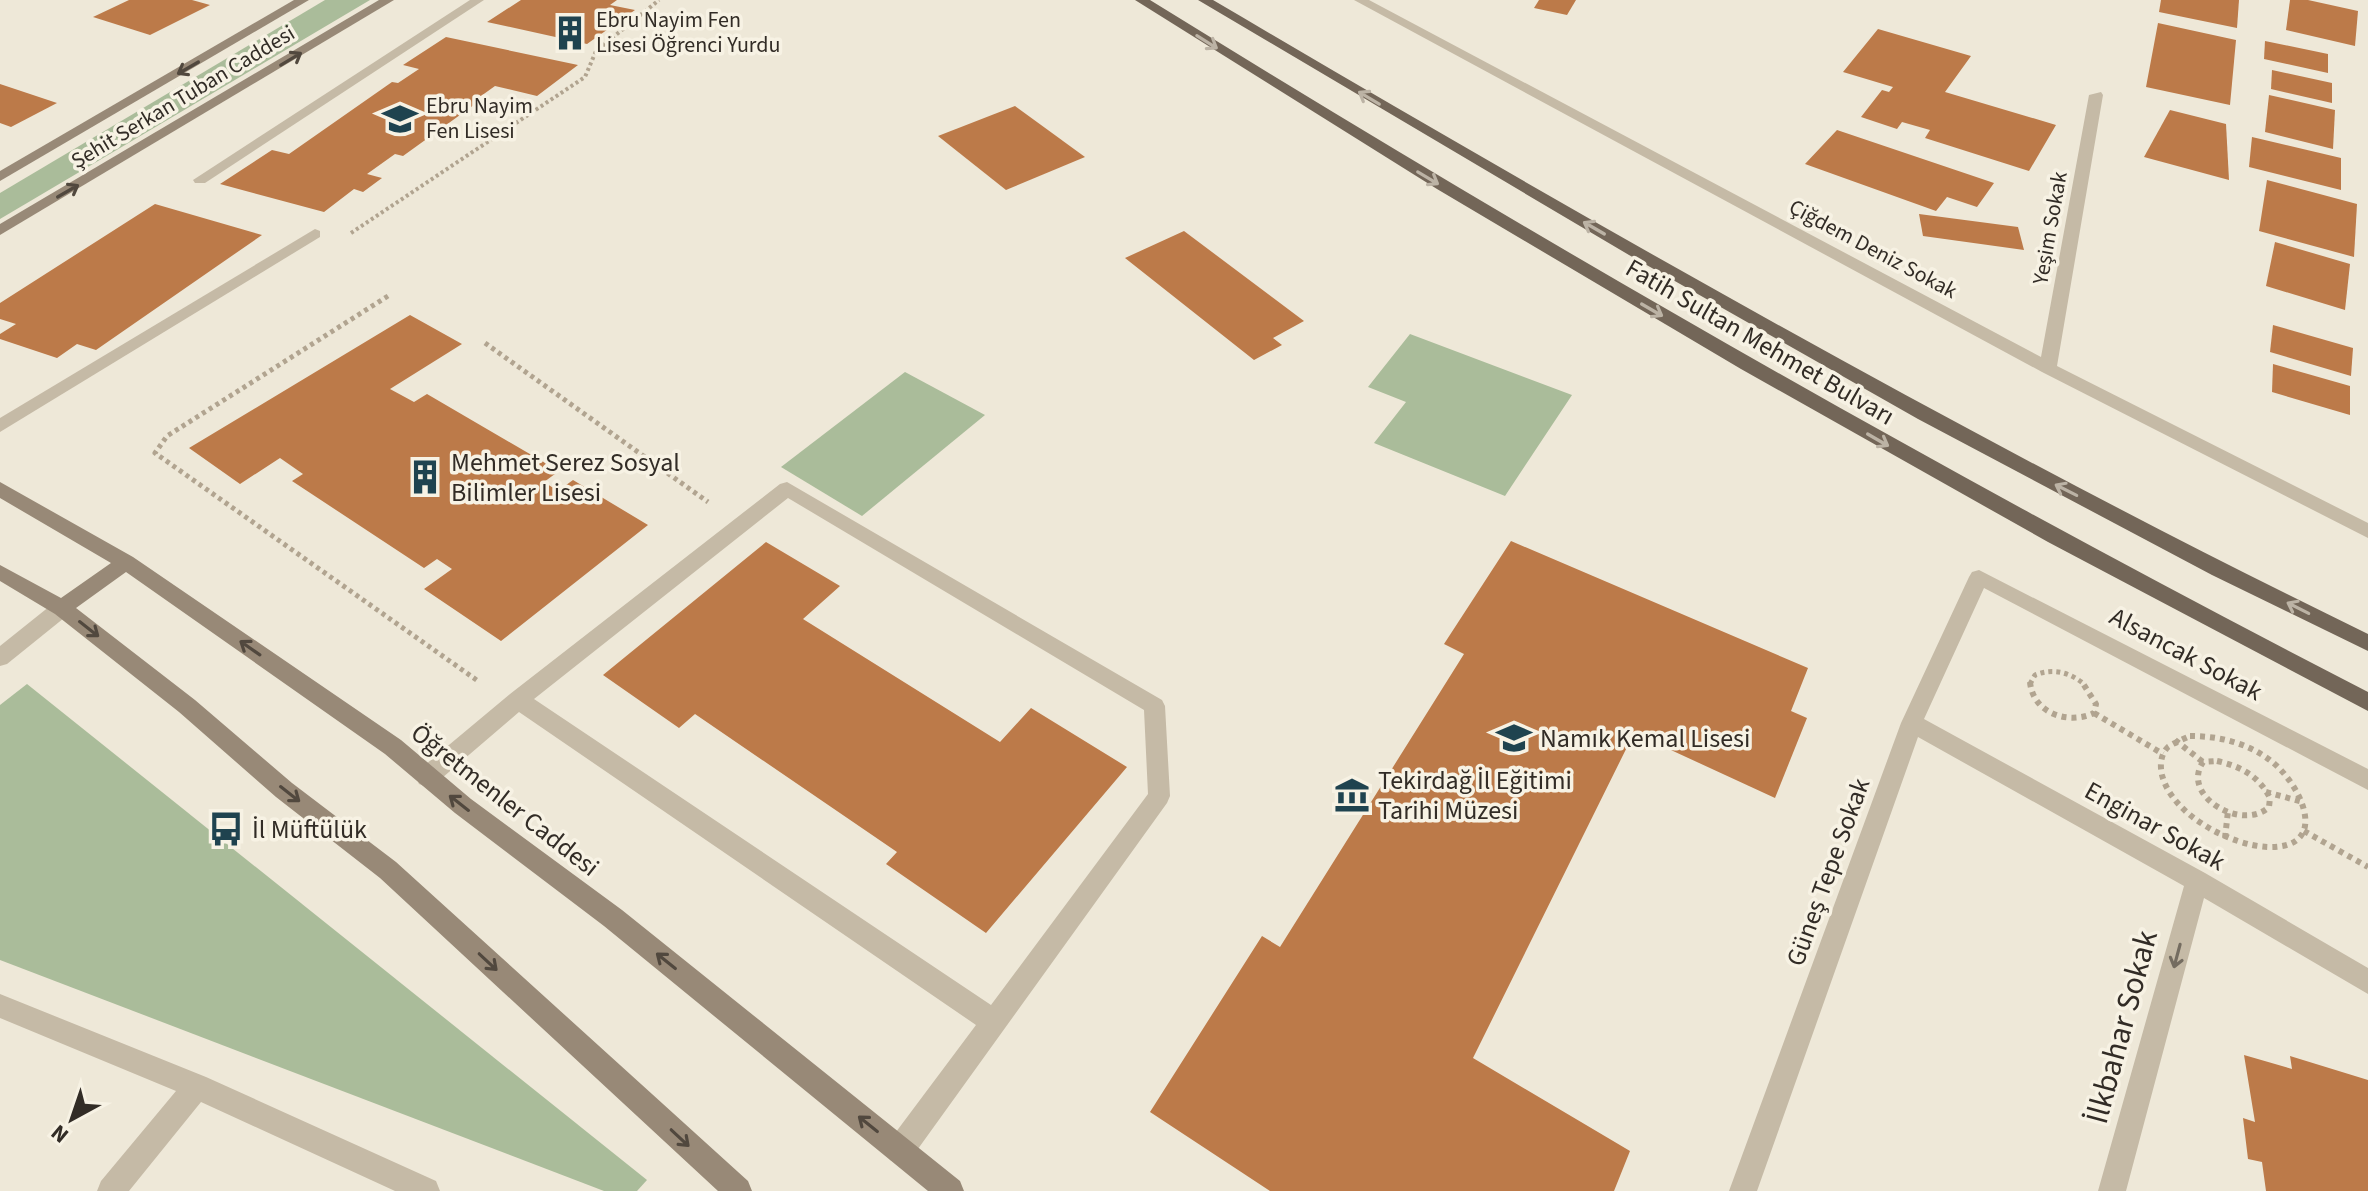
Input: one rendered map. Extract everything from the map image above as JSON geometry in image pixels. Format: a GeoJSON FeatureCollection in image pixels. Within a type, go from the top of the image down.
{"type":"FeatureCollection","features":[{"type":"Feature","properties":{"kind":"main road","name":"Şehit Serkan Tuban Caddesi"},"geometry":{"type":"LineString","coordinates":[[0,177],[303,0]]}},
{"type":"Feature","properties":{"kind":"main road","name":"Şehit Serkan Tuban Caddesi"},"geometry":{"type":"LineString","coordinates":[[0,230],[388,0]]}},
{"type":"Feature","properties":{"kind":"main road","name":"Fatih Sultan Mehmet Bulvarı"},"geometry":{"type":"LineString","coordinates":[[1141,0],[1474,206],[1762,375],[1996,507],[2368,702]]}},
{"type":"Feature","properties":{"kind":"main road","name":"Fatih Sultan Mehmet Bulvarı"},"geometry":{"type":"LineString","coordinates":[[1204,0],[1450,146],[1859,379],[2054,484],[2368,643]]}},
{"type":"Feature","properties":{"kind":"main road","name":"Öğretmenler Caddesi"},"geometry":{"type":"LineString","coordinates":[[0,489],[126,562],[393,747],[427,777],[613,918],[950,1191]]}},
{"type":"Feature","properties":{"kind":"main road"},"geometry":{"type":"LineString","coordinates":[[62,608],[126,562]]}},
{"type":"Feature","properties":{"kind":"main road"},"geometry":{"type":"LineString","coordinates":[[0,572],[62,608],[388,870],[738,1191]]}},
{"type":"Feature","properties":{"kind":"street"},"geometry":{"type":"LineString","coordinates":[[200,180],[478,0]]}},
{"type":"Feature","properties":{"kind":"street","name":"Çiğdem Deniz Sokak"},"geometry":{"type":"LineString","coordinates":[[1360,0],[2048,368],[2368,531]]}},
{"type":"Feature","properties":{"kind":"street","name":"Yeşim Sokak"},"geometry":{"type":"LineString","coordinates":[[2048,368],[2096,95]]}},
{"type":"Feature","properties":{"kind":"street"},"geometry":{"type":"LineString","coordinates":[[0,426],[315,234]]}},
{"type":"Feature","properties":{"kind":"street"},"geometry":{"type":"LineString","coordinates":[[427,777],[518,700],[787,489],[1154,706],[1159,796],[900,1150]]}},
{"type":"Feature","properties":{"kind":"street","name":"Güneş Tepe Sokak"},"geometry":{"type":"LineString","coordinates":[[1743,1191],[1912,723],[1979,577]]}},
{"type":"Feature","properties":{"kind":"street","name":"Alsancak Sokak"},"geometry":{"type":"LineString","coordinates":[[1979,577],[2368,780]]}},
{"type":"Feature","properties":{"kind":"street"},"geometry":{"type":"LineString","coordinates":[[0,658],[62,608]]}},
{"type":"Feature","properties":{"kind":"street"},"geometry":{"type":"LineString","coordinates":[[518,700],[994,1022]]}},
{"type":"Feature","properties":{"kind":"street","name":"Enginar Sokak"},"geometry":{"type":"LineString","coordinates":[[1912,723],[2197,881],[2368,982]]}},
{"type":"Feature","properties":{"kind":"street","name":"İlkbahar Sokak"},"geometry":{"type":"LineString","coordinates":[[2112,1191],[2197,881]]}},
{"type":"Feature","properties":{"kind":"street"},"geometry":{"type":"LineString","coordinates":[[0,1006],[197,1086],[426,1191]]}},
{"type":"Feature","properties":{"kind":"street"},"geometry":{"type":"LineString","coordinates":[[111,1191],[197,1086]]}},
{"type":"Feature","properties":{"kind":"path"},"geometry":{"type":"LineString","coordinates":[[388,296],[167,436],[155,453],[479,681]]}},
{"type":"Feature","properties":{"kind":"path"},"geometry":{"type":"LineString","coordinates":[[485,343],[709,503],[697,512]]}},
{"type":"Feature","properties":{"kind":"path"},"geometry":{"type":"LineString","coordinates":[[2048,670],[2074,677],[2093,694],[2096,704],[2094,713],[2077,721],[2050,713],[2031,695],[2031,677],[2038,671],[2048,670]]}},
{"type":"Feature","properties":{"kind":"path"},"geometry":{"type":"LineString","coordinates":[[466,691],[491,672]]}},
{"type":"Feature","properties":{"kind":"path"},"geometry":{"type":"LineString","coordinates":[[2094,713],[2163,754]]}},
{"type":"Feature","properties":{"kind":"path"},"geometry":{"type":"LineString","coordinates":[[2208,736],[2229,739],[2251,749],[2287,775],[2304,802],[2307,825],[2304,831],[2287,845],[2269,847],[2225,838],[2195,819],[2171,794],[2162,778],[2163,754],[2175,740],[2208,736]]}},
{"type":"Feature","properties":{"kind":"path"},"geometry":{"type":"LineString","coordinates":[[2175,740],[2203,762]]}},
{"type":"Feature","properties":{"kind":"path"},"geometry":{"type":"LineString","coordinates":[[2214,759],[2242,767],[2254,776],[2266,792],[2267,807],[2260,814],[2249,816],[2228,811],[2207,798],[2195,776],[2196,767],[2203,762],[2214,759]]}},
{"type":"Feature","properties":{"kind":"path"},"geometry":{"type":"LineString","coordinates":[[2266,792],[2304,802]]}},
{"type":"Feature","properties":{"kind":"path"},"geometry":{"type":"LineString","coordinates":[[2225,838],[2228,811]]}},
{"type":"Feature","properties":{"kind":"path"},"geometry":{"type":"LineString","coordinates":[[2304,831],[2368,867]]}},
{"type":"Feature","properties":{"kind":"green space"},"geometry":{"type":"Polygon","coordinates":[[[325,0],[370,0],[0,219],[0,193],[325,0]]]}},
{"type":"Feature","properties":{"kind":"green space"},"geometry":{"type":"Polygon","coordinates":[[[1410,334],[1572,395],[1505,496],[1374,443],[1406,402],[1368,387],[1410,334]]]}},
{"type":"Feature","properties":{"kind":"green space"},"geometry":{"type":"Polygon","coordinates":[[[905,372],[985,415],[862,516],[781,467],[905,372]]]}},
{"type":"Feature","properties":{"kind":"green space"},"geometry":{"type":"Polygon","coordinates":[[[27,684],[647,1180],[637,1191],[604,1191],[0,960],[0,705],[27,684]]]}},
{"type":"Feature","properties":{"kind":"building"},"geometry":{"type":"Polygon","coordinates":[[[129,0],[192,0],[210,5],[150,35],[93,17],[129,0]]]}},
{"type":"Feature","properties":{"kind":"building","name":"Ebru Nayim Fen Lisesi Öğrenci Yurdu"},"geometry":{"type":"Polygon","coordinates":[[[521,0],[617,0],[610,5],[635,10],[587,44],[487,22],[521,0]]]}},
{"type":"Feature","properties":{"kind":"building"},"geometry":{"type":"Polygon","coordinates":[[[1539,0],[1576,0],[1567,15],[1534,8],[1539,0]]]}},
{"type":"Feature","properties":{"kind":"building"},"geometry":{"type":"Polygon","coordinates":[[[2161,0],[2239,0],[2237,28],[2159,12],[2161,0]]]}},
{"type":"Feature","properties":{"kind":"building"},"geometry":{"type":"Polygon","coordinates":[[[2290,0],[2308,0],[2358,11],[2355,46],[2286,30],[2290,0]]]}},
{"type":"Feature","properties":{"kind":"building"},"geometry":{"type":"Polygon","coordinates":[[[2158,23],[2236,40],[2230,105],[2146,87],[2158,23]]]}},
{"type":"Feature","properties":{"kind":"building"},"geometry":{"type":"Polygon","coordinates":[[[1878,29],[1971,56],[1945,92],[2056,125],[2029,171],[1925,138],[1930,130],[1902,122],[1897,129],[1861,117],[1882,90],[1889,92],[1893,87],[1843,72],[1878,29]]]}},
{"type":"Feature","properties":{"kind":"building","name":"Ebru Nayim Fen Lisesi"},"geometry":{"type":"Polygon","coordinates":[[[446,37],[578,65],[537,96],[495,86],[474,101],[478,102],[403,156],[395,154],[367,174],[382,178],[363,192],[354,189],[324,212],[220,184],[272,150],[289,154],[392,82],[398,83],[419,69],[403,65],[446,37]]]}},
{"type":"Feature","properties":{"kind":"building"},"geometry":{"type":"Polygon","coordinates":[[[2265,41],[2328,54],[2328,73],[2264,59],[2265,41]]]}},
{"type":"Feature","properties":{"kind":"building"},"geometry":{"type":"Polygon","coordinates":[[[2272,70],[2332,83],[2332,103],[2271,89],[2272,70]]]}},
{"type":"Feature","properties":{"kind":"building"},"geometry":{"type":"Polygon","coordinates":[[[0,84],[57,103],[11,127],[0,123],[0,84]]]}},
{"type":"Feature","properties":{"kind":"building"},"geometry":{"type":"Polygon","coordinates":[[[2269,95],[2335,110],[2333,149],[2265,132],[2269,95]]]}},
{"type":"Feature","properties":{"kind":"building"},"geometry":{"type":"Polygon","coordinates":[[[1015,106],[1085,157],[1006,190],[938,136],[1015,106]]]}},
{"type":"Feature","properties":{"kind":"building"},"geometry":{"type":"Polygon","coordinates":[[[2170,110],[2226,124],[2229,180],[2144,157],[2170,110]]]}},
{"type":"Feature","properties":{"kind":"building"},"geometry":{"type":"Polygon","coordinates":[[[1837,130],[1994,183],[1977,207],[1947,197],[1936,211],[1805,164],[1837,130]]]}},
{"type":"Feature","properties":{"kind":"building"},"geometry":{"type":"Polygon","coordinates":[[[2252,137],[2341,158],[2341,190],[2249,167],[2252,137]]]}},
{"type":"Feature","properties":{"kind":"building"},"geometry":{"type":"Polygon","coordinates":[[[2267,180],[2357,204],[2354,257],[2259,231],[2267,180]]]}},
{"type":"Feature","properties":{"kind":"building"},"geometry":{"type":"Polygon","coordinates":[[[155,204],[262,235],[96,350],[77,344],[57,358],[0,339],[0,334],[16,324],[0,319],[0,303],[155,204]]]}},
{"type":"Feature","properties":{"kind":"building"},"geometry":{"type":"Polygon","coordinates":[[[1919,214],[2018,227],[2024,250],[1923,236],[1919,214]]]}},
{"type":"Feature","properties":{"kind":"building"},"geometry":{"type":"Polygon","coordinates":[[[1184,231],[1304,321],[1273,338],[1282,345],[1254,360],[1125,258],[1184,231]]]}},
{"type":"Feature","properties":{"kind":"building"},"geometry":{"type":"Polygon","coordinates":[[[2275,242],[2350,264],[2345,310],[2266,286],[2275,242]]]}},
{"type":"Feature","properties":{"kind":"building","name":"Mehmet Serez Sosyal Bilimler Lisesi"},"geometry":{"type":"Polygon","coordinates":[[[410,315],[462,344],[390,389],[414,402],[427,394],[559,471],[544,482],[558,491],[573,480],[648,525],[501,641],[424,589],[452,569],[437,559],[424,568],[292,481],[303,474],[280,458],[240,484],[189,448],[410,315]]]}},
{"type":"Feature","properties":{"kind":"building"},"geometry":{"type":"Polygon","coordinates":[[[2273,325],[2353,348],[2351,376],[2270,352],[2273,325]]]}},
{"type":"Feature","properties":{"kind":"building"},"geometry":{"type":"Polygon","coordinates":[[[2273,364],[2350,386],[2350,415],[2272,392],[2273,364]]]}},
{"type":"Feature","properties":{"kind":"building"},"geometry":{"type":"Polygon","coordinates":[[[1511,541],[1808,668],[1791,711],[1807,718],[1775,798],[1634,733],[1473,1058],[1630,1151],[1614,1191],[1270,1191],[1150,1112],[1262,936],[1280,947],[1464,654],[1444,644],[1511,541]]]}},
{"type":"Feature","properties":{"kind":"building"},"geometry":{"type":"Polygon","coordinates":[[[766,542],[840,586],[803,619],[1000,742],[1031,708],[1127,767],[986,933],[886,864],[897,852],[695,714],[679,728],[603,675],[766,542]]]}},
{"type":"Feature","properties":{"kind":"building"},"geometry":{"type":"Polygon","coordinates":[[[2244,1055],[2292,1069],[2290,1056],[2368,1080],[2368,1191],[2266,1191],[2262,1162],[2248,1159],[2243,1118],[2255,1122],[2244,1055]]]}},
{"type":"Feature","properties":{"kind":"place","name":"Ebru Nayim Fen Lisesi Öğrenci Yurdu"},"geometry":{"type":"Point","coordinates":[570,33]}},
{"type":"Feature","properties":{"kind":"place","name":"Ebru Nayim Fen Lisesi"},"geometry":{"type":"Point","coordinates":[400,119]}},
{"type":"Feature","properties":{"kind":"place","name":"Mehmet Serez Sosyal Bilimler Lisesi"},"geometry":{"type":"Point","coordinates":[425,477]}},
{"type":"Feature","properties":{"kind":"place","name":"Namık Kemal Lisesi"},"geometry":{"type":"Point","coordinates":[1514,738]}},
{"type":"Feature","properties":{"kind":"place","name":"Tekirdağ İl Eğitimi Tarihi Müzesi"},"geometry":{"type":"Point","coordinates":[1352,795]}},
{"type":"Feature","properties":{"kind":"place","name":"İl Müftülük"},"geometry":{"type":"Point","coordinates":[226,829]}}]}
